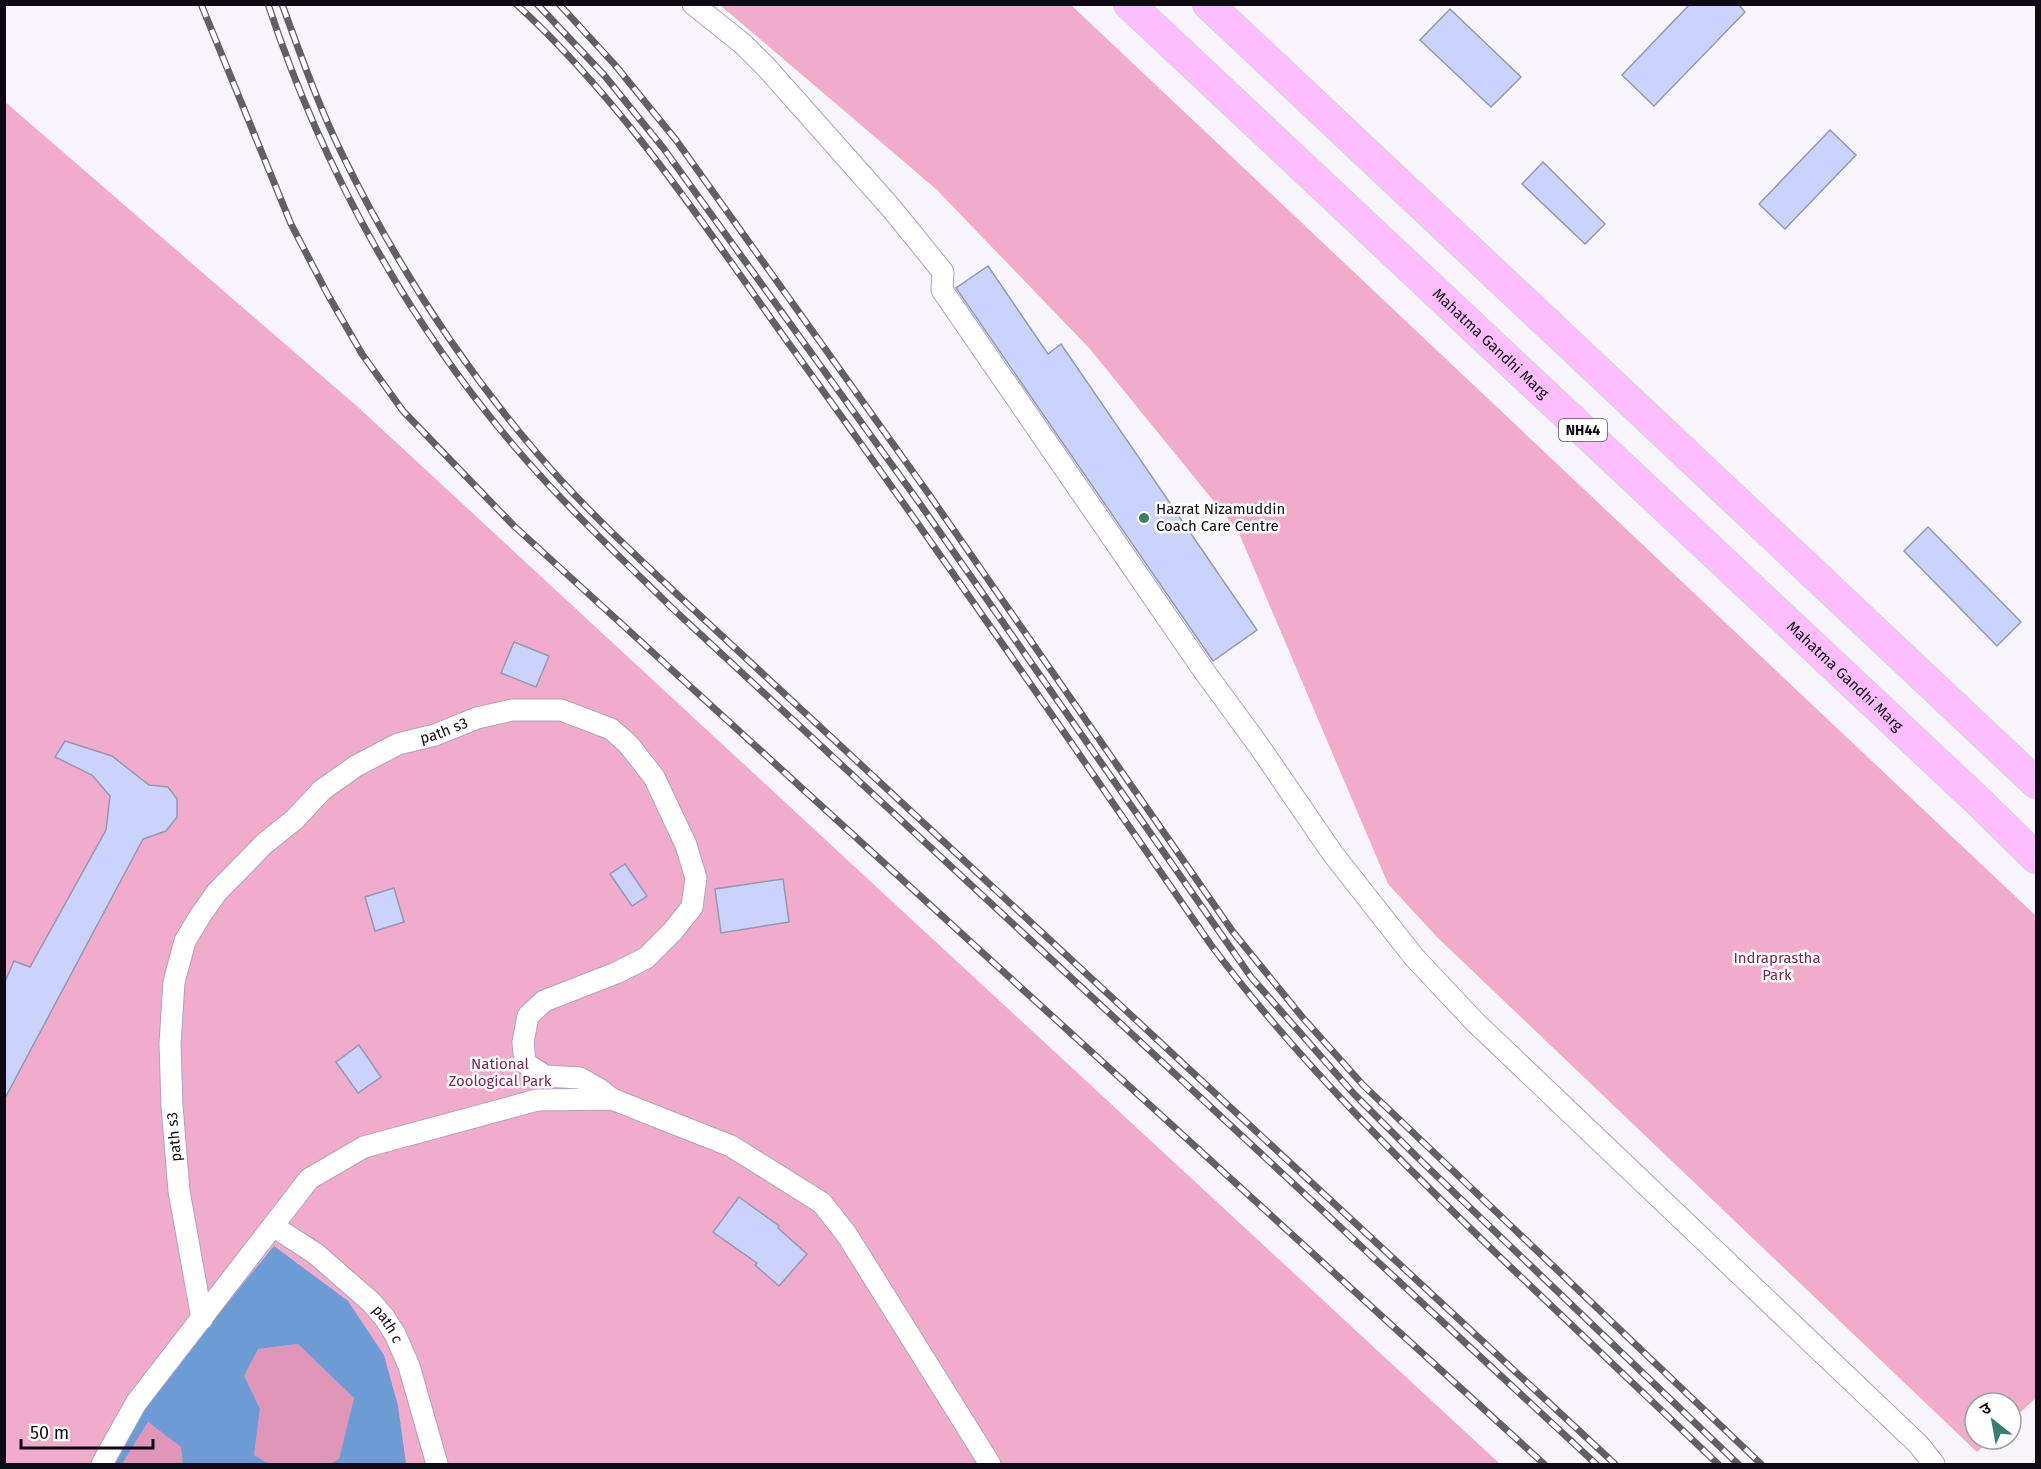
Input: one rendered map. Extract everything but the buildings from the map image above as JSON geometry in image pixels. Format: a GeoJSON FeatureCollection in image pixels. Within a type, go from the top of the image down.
{"type":"FeatureCollection","features":[{"type":"Feature","properties":{"kind":"highway","name":"Mahatma Gandhi Marg"},"geometry":{"type":"LineString","coordinates":[[1129,4],[1970,792],[2037,858]]}},
{"type":"Feature","properties":{"kind":"highway"},"geometry":{"type":"LineString","coordinates":[[1208,4],[2037,783]]}},
{"type":"Feature","properties":{"kind":"street"},"geometry":{"type":"LineString","coordinates":[[693,4],[743,44],[766,67],[892,209],[943,272],[942,290],[1197,661],[1333,854],[1414,957],[1475,1022],[1919,1445],[1934,1464]]}},
{"type":"Feature","properties":{"kind":"street","name":"path s3"},"geometry":{"type":"LineString","coordinates":[[202,1319],[179,1191],[171,1106],[170,1044],[174,982],[179,962],[185,941],[217,892],[264,844],[295,819],[322,790],[356,766],[398,744],[435,735],[477,718],[512,710],[561,710],[611,729],[628,744],[654,777],[686,845],[696,878],[692,907],[673,931],[646,958],[606,978],[544,1001],[528,1016],[523,1042],[525,1063],[545,1076],[580,1078],[612,1099]]}},
{"type":"Feature","properties":{"kind":"street"},"geometry":{"type":"LineString","coordinates":[[102,1464],[136,1403],[309,1179],[364,1147],[537,1100],[612,1099],[731,1146],[822,1203],[847,1235],[990,1464]]}},
{"type":"Feature","properties":{"kind":"street","name":"path c"},"geometry":{"type":"LineString","coordinates":[[273,1226],[316,1254],[371,1302],[384,1317],[395,1334],[409,1366],[437,1464]]}},
{"type":"Feature","properties":{"kind":"green space","name":"Indraprastha Park"},"geometry":{"type":"Polygon","coordinates":[[[720,5],[1071,5],[2036,916],[2036,1398],[2023,1410],[2023,1391],[1963,1391],[1963,1439],[1438,938],[1388,884],[1238,531],[1090,349],[936,189],[720,5]]]}},
{"type":"Feature","properties":{"kind":"green space","name":"National Zoological Park"},"geometry":{"type":"Polygon","coordinates":[[[4,101],[359,408],[1500,1464],[5,1464],[4,101]]]}},
{"type":"Feature","properties":{"kind":"shaded area"},"geometry":{"type":"Polygon","coordinates":[[[298,1344],[354,1398],[339,1459],[330,1464],[269,1464],[254,1455],[260,1409],[243,1376],[258,1349],[298,1344]]]}},
{"type":"Feature","properties":{"kind":"shaded area"},"geometry":{"type":"Polygon","coordinates":[[[148,1422],[181,1447],[183,1464],[122,1464],[148,1422]]]}},
{"type":"Feature","properties":{"kind":"water"},"geometry":{"type":"Polygon","coordinates":[[[274,1246],[348,1301],[384,1355],[398,1406],[406,1464],[330,1464],[339,1459],[354,1398],[298,1344],[258,1349],[244,1376],[260,1409],[254,1455],[269,1464],[183,1464],[181,1447],[148,1422],[122,1464],[111,1464],[152,1395],[274,1246]]]}},
{"type":"Feature","properties":{"kind":"railway"},"geometry":{"type":"LineString","coordinates":[[201,4],[291,224],[362,354],[403,411],[514,526],[1544,1464]]}},
{"type":"Feature","properties":{"kind":"railway"},"geometry":{"type":"LineString","coordinates":[[268,4],[315,127],[375,246],[445,357],[485,410],[544,480],[671,607],[1596,1464]]}},
{"type":"Feature","properties":{"kind":"railway"},"geometry":{"type":"LineString","coordinates":[[282,4],[334,138],[407,273],[481,383],[570,490],[680,597],[1615,1464]]}},
{"type":"Feature","properties":{"kind":"railway"},"geometry":{"type":"LineString","coordinates":[[516,4],[592,82],[663,168],[951,571],[1211,945],[1244,987],[1313,1068],[1424,1184],[1718,1464]]}},
{"type":"Feature","properties":{"kind":"railway"},"geometry":{"type":"LineString","coordinates":[[537,4],[604,75],[664,149],[918,501],[1251,977],[1354,1094],[1738,1464]]}},
{"type":"Feature","properties":{"kind":"railway"},"geometry":{"type":"LineString","coordinates":[[559,4],[615,65],[676,140],[928,493],[1233,932],[1303,1018],[1363,1085],[1761,1464]]}},
{"type":"Feature","properties":{"kind":"place","name":"Hazrat Nizamuddin Coach Care Centre"},"geometry":{"type":"Point","coordinates":[1144,518]}}]}
